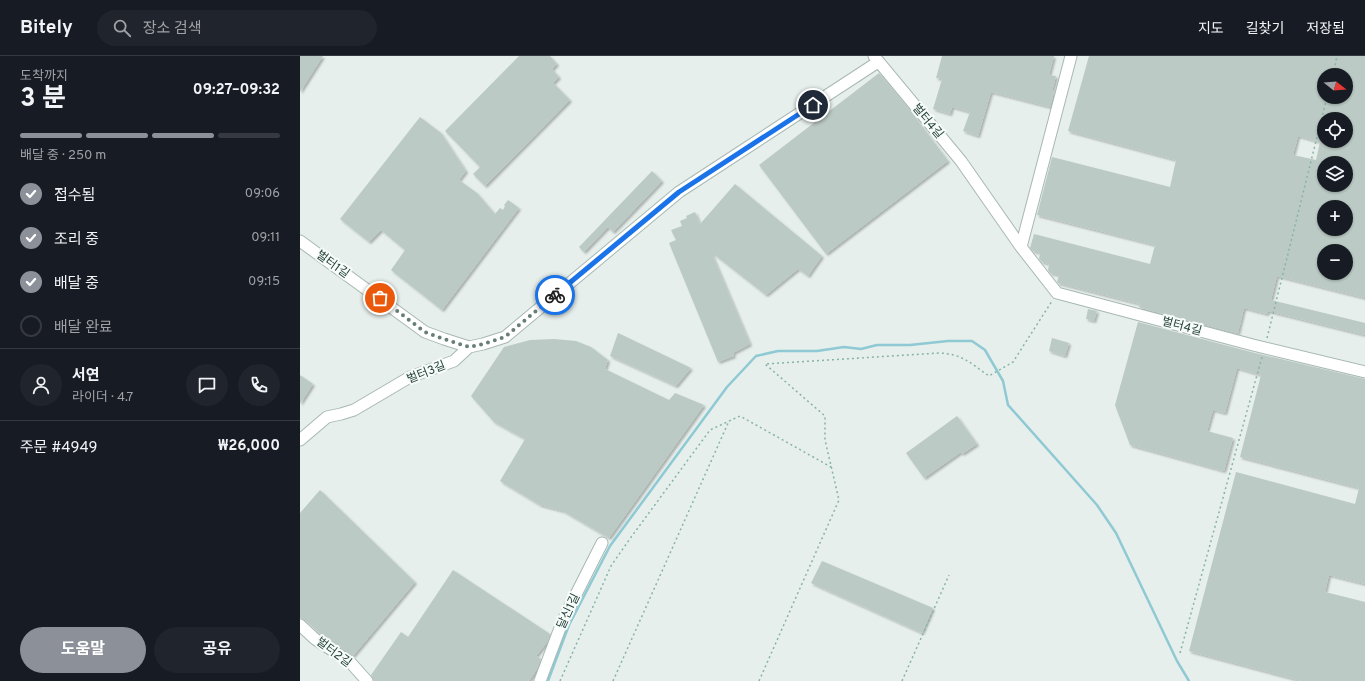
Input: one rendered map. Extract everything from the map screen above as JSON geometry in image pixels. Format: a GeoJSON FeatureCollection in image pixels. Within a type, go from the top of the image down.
{"type":"FeatureCollection","features":[{"type":"Feature","properties":{"kind":"street"},"geometry":{"type":"LineString","coordinates":[[1021,247],[1071,56]]}},
{"type":"Feature","properties":{"kind":"street","name":"벌터4길"},"geometry":{"type":"LineString","coordinates":[[876,59],[961,161],[1021,247],[1057,293],[1365,372]]}},
{"type":"Feature","properties":{"kind":"street","name":"벌터3길"},"geometry":{"type":"LineString","coordinates":[[300,440],[327,417],[354,410],[410,377],[454,361],[469,347],[505,337],[679,192],[876,59]]}},
{"type":"Feature","properties":{"kind":"street","name":"벌터1길"},"geometry":{"type":"LineString","coordinates":[[300,241],[425,332],[469,347]]}},
{"type":"Feature","properties":{"kind":"street","name":"달신1길"},"geometry":{"type":"LineString","coordinates":[[540,681],[563,620],[602,543]]}},
{"type":"Feature","properties":{"kind":"street","name":"벌터2길"},"geometry":{"type":"LineString","coordinates":[[300,625],[315,639],[350,662],[367,681]]}},
{"type":"Feature","properties":{"kind":"path"},"geometry":{"type":"LineString","coordinates":[[1334,68],[1337,56]]}},
{"type":"Feature","properties":{"kind":"path"},"geometry":{"type":"LineString","coordinates":[[1180,653],[1265,347],[1325,104]]}},
{"type":"Feature","properties":{"kind":"path"},"geometry":{"type":"LineString","coordinates":[[759,681],[839,500],[825,440],[825,416],[765,364],[939,353],[952,354],[961,357],[989,376],[1013,362],[1057,293]]}},
{"type":"Feature","properties":{"kind":"path"},"geometry":{"type":"LineString","coordinates":[[560,681],[611,566],[710,430],[740,416],[831,467]]}},
{"type":"Feature","properties":{"kind":"path"},"geometry":{"type":"LineString","coordinates":[[613,681],[729,421]]}},
{"type":"Feature","properties":{"kind":"path"},"geometry":{"type":"LineString","coordinates":[[902,681],[949,575]]}},
{"type":"Feature","properties":{"kind":"building"},"geometry":{"type":"Polygon","coordinates":[[[300,56],[323,56],[300,92],[300,56]]]}},
{"type":"Feature","properties":{"kind":"building"},"geometry":{"type":"Polygon","coordinates":[[[519,56],[550,56],[557,64],[552,69],[559,77],[553,83],[570,100],[485,186],[473,174],[480,167],[445,131],[519,56]]]}},
{"type":"Feature","properties":{"kind":"building"},"geometry":{"type":"Polygon","coordinates":[[[942,56],[1054,56],[1049,75],[1056,76],[1050,107],[991,92],[978,136],[963,131],[970,112],[952,107],[950,114],[933,109],[942,79],[936,78],[942,56]]]}},
{"type":"Feature","properties":{"kind":"building"},"geometry":{"type":"Polygon","coordinates":[[[1089,56],[1365,56],[1365,298],[1277,276],[1271,300],[1365,323],[1365,335],[1268,311],[1267,314],[1244,308],[1238,333],[1141,308],[1139,307],[1140,304],[1058,283],[1059,275],[1050,273],[1048,270],[1049,264],[1042,262],[1039,259],[1040,253],[1033,251],[1030,248],[1034,234],[1150,264],[1155,245],[1037,215],[1052,157],[1170,187],[1176,160],[1068,131],[1089,56]]]}},
{"type":"Feature","properties":{"kind":"building"},"geometry":{"type":"Polygon","coordinates":[[[879,73],[910,110],[948,161],[826,254],[759,165],[879,73]]]}},
{"type":"Feature","properties":{"kind":"building"},"geometry":{"type":"Polygon","coordinates":[[[420,117],[441,133],[466,171],[459,180],[477,193],[495,214],[500,208],[503,210],[504,205],[508,200],[519,208],[442,310],[391,270],[405,250],[381,230],[369,242],[340,219],[420,117]]]}},
{"type":"Feature","properties":{"kind":"building"},"geometry":{"type":"Polygon","coordinates":[[[652,171],[662,181],[613,232],[608,227],[584,252],[579,247],[652,171]]]}},
{"type":"Feature","properties":{"kind":"building"},"geometry":{"type":"Polygon","coordinates":[[[735,184],[822,256],[808,276],[798,269],[766,295],[711,252],[750,344],[733,353],[734,356],[718,362],[669,243],[676,240],[671,230],[682,226],[680,221],[687,218],[686,216],[695,212],[700,224],[735,184]]]}},
{"type":"Feature","properties":{"kind":"building"},"geometry":{"type":"Polygon","coordinates":[[[1088,309],[1097,311],[1094,321],[1086,319],[1088,309]]]}},
{"type":"Feature","properties":{"kind":"building"},"geometry":{"type":"Polygon","coordinates":[[[1138,322],[1251,352],[1365,379],[1365,584],[1329,575],[1325,592],[1365,602],[1365,681],[1302,681],[1189,651],[1236,472],[1355,504],[1359,488],[1240,457],[1261,375],[1237,368],[1225,413],[1213,410],[1207,431],[1233,438],[1224,471],[1130,445],[1115,405],[1138,322]]]}},
{"type":"Feature","properties":{"kind":"building"},"geometry":{"type":"Polygon","coordinates":[[[618,333],[691,368],[676,386],[610,356],[618,333]]]}},
{"type":"Feature","properties":{"kind":"building"},"geometry":{"type":"Polygon","coordinates":[[[1052,338],[1069,343],[1065,356],[1049,351],[1052,338]]]}},
{"type":"Feature","properties":{"kind":"building"},"geometry":{"type":"Polygon","coordinates":[[[554,339],[576,341],[591,347],[608,360],[605,369],[669,400],[675,393],[704,405],[609,538],[563,511],[540,505],[500,481],[525,439],[494,422],[471,396],[504,347],[530,340],[554,339]]]}},
{"type":"Feature","properties":{"kind":"building"},"geometry":{"type":"Polygon","coordinates":[[[300,375],[313,384],[300,404],[300,375]]]}},
{"type":"Feature","properties":{"kind":"building"},"geometry":{"type":"Polygon","coordinates":[[[957,416],[977,444],[962,454],[961,452],[924,478],[906,453],[957,416]]]}},
{"type":"Feature","properties":{"kind":"building"},"geometry":{"type":"Polygon","coordinates":[[[320,490],[415,582],[353,656],[319,633],[305,620],[300,618],[300,513],[320,490]]]}},
{"type":"Feature","properties":{"kind":"building"},"geometry":{"type":"Polygon","coordinates":[[[822,561],[933,608],[922,633],[811,583],[822,561]]]}},
{"type":"Feature","properties":{"kind":"building"},"geometry":{"type":"Polygon","coordinates":[[[453,570],[550,634],[548,641],[536,656],[541,659],[537,669],[529,681],[374,681],[371,675],[401,632],[408,637],[453,570]]]}},
{"type":"Feature","properties":{"kind":"waterway"},"geometry":{"type":"LineString","coordinates":[[548,681],[569,625],[610,546],[727,387],[756,356],[778,351],[817,351],[844,347],[861,349],[877,345],[910,345],[948,341],[972,341],[985,350],[1003,381],[1008,405],[1097,505],[1116,533],[1177,661],[1189,681]]}},
{"type":"Feature","properties":{"kind":"way so far"},"geometry":{"type":"LineString","coordinates":[[380,298],[425,332],[469,347],[505,337],[555,295]]}},
{"type":"Feature","properties":{"kind":"route"},"geometry":{"type":"LineString","coordinates":[[555,295],[679,192],[813,105]]}}]}
